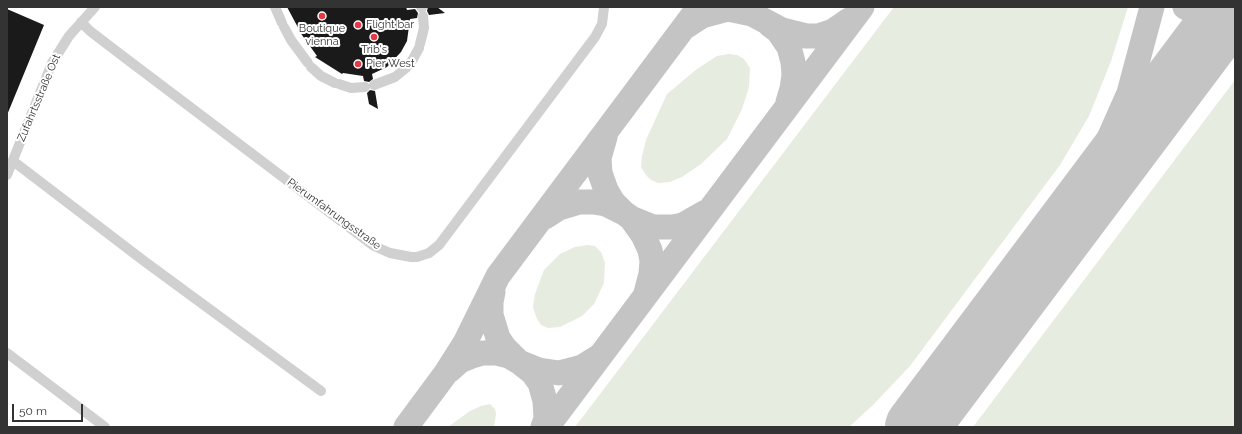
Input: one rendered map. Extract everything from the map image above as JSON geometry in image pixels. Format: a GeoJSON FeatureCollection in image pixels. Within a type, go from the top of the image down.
{"type":"FeatureCollection","features":[{"type":"Feature","properties":{"kind":"lane","name":"Zufahrtsstraße Ost"},"geometry":{"type":"LineString","coordinates":[[7,175],[52,63],[69,36],[95,7]]}},
{"type":"Feature","properties":{"kind":"lane"},"geometry":{"type":"LineString","coordinates":[[275,7],[291,40],[309,65],[321,76],[337,84],[351,88],[370,86],[395,77],[406,68],[420,46],[424,28],[422,10]]}},
{"type":"Feature","properties":{"kind":"lane","name":"Pierumfahrungsstraße"},"geometry":{"type":"LineString","coordinates":[[81,22],[108,45],[374,246],[390,253],[417,257],[429,252],[439,245],[595,37],[602,24],[604,7]]}},
{"type":"Feature","properties":{"kind":"lane"},"geometry":{"type":"LineString","coordinates":[[12,161],[144,261],[321,391]]}},
{"type":"Feature","properties":{"kind":"lane"},"geometry":{"type":"LineString","coordinates":[[7,353],[105,427]]}},
{"type":"Feature","properties":{"kind":"shaded area"},"geometry":{"type":"Polygon","coordinates":[[[894,7],[1128,7],[1111,61],[1089,116],[1060,165],[910,366],[873,405],[849,427],[575,427],[894,7]]]}},
{"type":"Feature","properties":{"kind":"shaded area"},"geometry":{"type":"Polygon","coordinates":[[[729,54],[737,55],[744,59],[750,68],[749,87],[742,109],[727,139],[701,164],[682,177],[670,182],[658,183],[651,180],[641,167],[642,156],[646,140],[667,94],[697,69],[717,56],[729,54]]]}},
{"type":"Feature","properties":{"kind":"shaded area"},"geometry":{"type":"Polygon","coordinates":[[[1235,80],[1235,427],[973,427],[1235,80]]]}},
{"type":"Feature","properties":{"kind":"shaded area"},"geometry":{"type":"Polygon","coordinates":[[[587,245],[595,246],[601,252],[605,263],[604,283],[594,304],[582,316],[560,327],[548,328],[541,325],[537,319],[533,307],[535,294],[544,270],[560,254],[575,247],[587,245]]]}},
{"type":"Feature","properties":{"kind":"shaded area"},"geometry":{"type":"Polygon","coordinates":[[[490,404],[495,409],[496,414],[494,427],[448,427],[470,411],[490,404]]]}},
{"type":"Feature","properties":{"kind":"building","name":"Pier West"},"geometry":{"type":"Polygon","coordinates":[[[287,7],[406,7],[407,10],[415,9],[418,13],[417,18],[410,19],[407,41],[401,52],[387,67],[372,74],[373,79],[369,82],[364,81],[363,76],[342,74],[315,57],[317,56],[302,35],[287,7]]]}},
{"type":"Feature","properties":{"kind":"building"},"geometry":{"type":"Polygon","coordinates":[[[428,7],[437,7],[445,13],[429,15],[427,11],[428,7]]]}},
{"type":"Feature","properties":{"kind":"building"},"geometry":{"type":"Polygon","coordinates":[[[7,9],[44,25],[7,115],[7,9]]]}},
{"type":"Feature","properties":{"kind":"building"},"geometry":{"type":"Polygon","coordinates":[[[370,90],[375,91],[378,109],[369,104],[367,93],[370,90]]]}},
{"type":"Feature","properties":{"kind":"taxiway"},"geometry":{"type":"LineString","coordinates":[[406,427],[446,373],[465,343],[498,276],[699,7]]}},
{"type":"Feature","properties":{"kind":"taxiway"},"geometry":{"type":"LineString","coordinates":[[547,427],[862,7]]}},
{"type":"Feature","properties":{"kind":"taxiway"},"geometry":{"type":"LineString","coordinates":[[1033,274],[1102,154],[1129,93],[1152,7]]}},
{"type":"Feature","properties":{"kind":"taxiway"},"geometry":{"type":"LineString","coordinates":[[1185,7],[1194,12],[1213,13],[1227,7]]}},
{"type":"Feature","properties":{"kind":"taxiway"},"geometry":{"type":"LineString","coordinates":[[685,27],[702,16],[728,9],[752,14],[782,30],[806,36],[818,36],[833,31],[849,20]]}},
{"type":"Feature","properties":{"kind":"taxiway"},"geometry":{"type":"LineString","coordinates":[[770,25],[778,31],[789,47],[793,62],[794,75],[788,102]]}},
{"type":"Feature","properties":{"kind":"taxiway"},"geometry":{"type":"LineString","coordinates":[[605,137],[599,158],[600,173],[606,190],[613,202],[624,213]]}},
{"type":"Feature","properties":{"kind":"taxiway"},"geometry":{"type":"LineString","coordinates":[[545,217],[559,208],[579,202],[593,202],[606,204],[631,218],[643,235],[650,250],[652,261],[651,274],[646,293]]}},
{"type":"Feature","properties":{"kind":"taxiway"},"geometry":{"type":"LineString","coordinates":[[631,218],[653,227],[673,227],[683,225],[706,212]]}},
{"type":"Feature","properties":{"kind":"taxiway"},"geometry":{"type":"LineString","coordinates":[[493,292],[491,315],[498,338],[504,347],[519,362],[539,370],[559,373],[582,367],[598,357]]}},
{"type":"Feature","properties":{"kind":"taxiway"},"geometry":{"type":"LineString","coordinates":[[901,427],[928,401],[978,346]]}},
{"type":"Feature","properties":{"kind":"taxiway"},"geometry":{"type":"LineString","coordinates":[[450,370],[460,361],[482,353],[497,353],[509,356],[519,362],[533,373],[540,383],[545,401],[546,419],[543,427]]}},
{"type":"Feature","properties":{"kind":"runway"},"geometry":{"type":"LineString","coordinates":[[917,427],[1232,7]]}},
{"type":"Feature","properties":{"kind":"place","name":"Boutique vienna"},"geometry":{"type":"Point","coordinates":[322,16]}},
{"type":"Feature","properties":{"kind":"place","name":"Flight bar"},"geometry":{"type":"Point","coordinates":[358,25]}},
{"type":"Feature","properties":{"kind":"place","name":"Trib's"},"geometry":{"type":"Point","coordinates":[374,37]}},
{"type":"Feature","properties":{"kind":"place","name":"Pier West"},"geometry":{"type":"Point","coordinates":[358,64]}}]}
